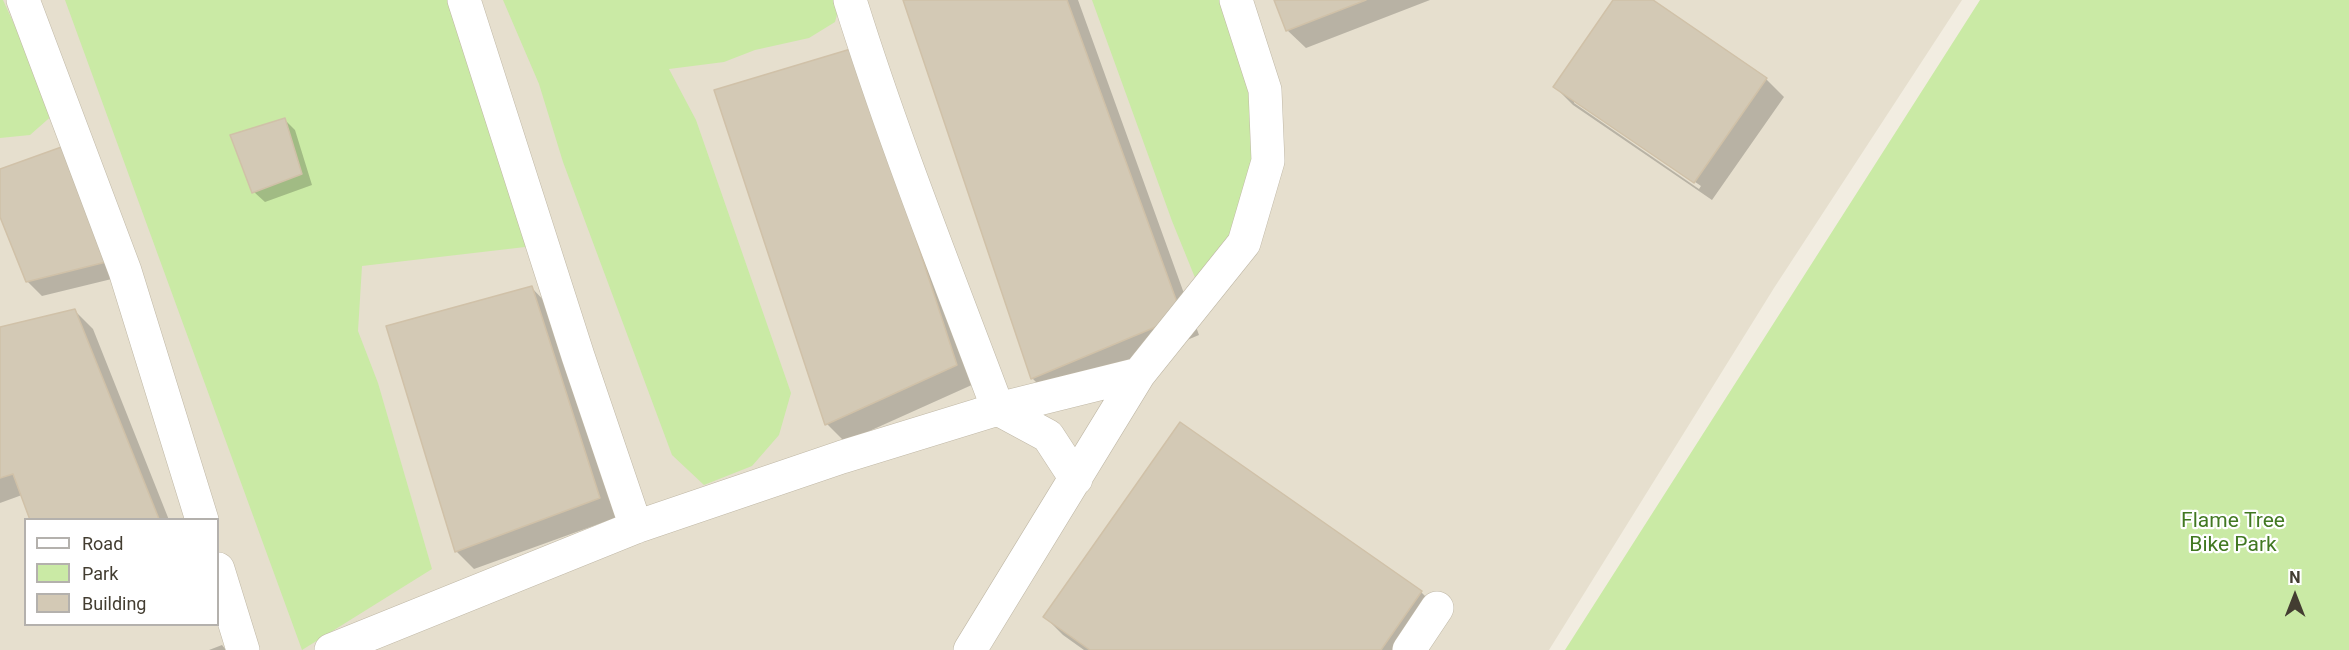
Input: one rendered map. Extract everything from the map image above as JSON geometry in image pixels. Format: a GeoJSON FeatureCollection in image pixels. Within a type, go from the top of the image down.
{"type":"FeatureCollection","features":[{"type":"Feature","properties":{"kind":"street"},"geometry":{"type":"LineString","coordinates":[[23,0],[125,271],[202,518]]}},
{"type":"Feature","properties":{"kind":"street"},"geometry":{"type":"LineString","coordinates":[[464,0],[578,356],[636,527]]}},
{"type":"Feature","properties":{"kind":"street"},"geometry":{"type":"LineString","coordinates":[[850,0],[865,50],[924,214],[998,409],[1048,436],[1076,479]]}},
{"type":"Feature","properties":{"kind":"street"},"geometry":{"type":"LineString","coordinates":[[970,650],[1139,374],[1244,243],[1268,161],[1265,90],[1236,0]]}},
{"type":"Feature","properties":{"kind":"street"},"geometry":{"type":"LineString","coordinates":[[331,650],[636,527],[842,457],[998,409],[1139,374]]}},
{"type":"Feature","properties":{"kind":"street"},"geometry":{"type":"LineString","coordinates":[[219,572],[243,650]]}},
{"type":"Feature","properties":{"kind":"street"},"geometry":{"type":"LineString","coordinates":[[1409,650],[1437,608]]}},
{"type":"Feature","properties":{"kind":"shaded area"},"geometry":{"type":"Polygon","coordinates":[[[0,0],[1962,0],[1774,288],[1549,650],[0,650],[0,0]]]}},
{"type":"Feature","properties":{"kind":"green space"},"geometry":{"type":"Polygon","coordinates":[[[0,0],[3,0],[55,113],[30,135],[0,138],[0,0]]]}},
{"type":"Feature","properties":{"kind":"green space"},"geometry":{"type":"Polygon","coordinates":[[[65,0],[464,0],[551,244],[362,266],[358,331],[378,383],[432,569],[302,650],[65,0]]]}},
{"type":"Feature","properties":{"kind":"green space"},"geometry":{"type":"Polygon","coordinates":[[[503,0],[841,0],[835,22],[809,38],[755,50],[724,62],[669,69],[696,120],[791,393],[779,435],[752,466],[704,485],[672,455],[563,162],[539,84],[503,0]]]}},
{"type":"Feature","properties":{"kind":"green space"},"geometry":{"type":"Polygon","coordinates":[[[1092,0],[1222,0],[1257,100],[1258,149],[1247,205],[1200,290],[1172,221],[1092,0]]]}},
{"type":"Feature","properties":{"kind":"green space","name":"Flame Tree Bike Park"},"geometry":{"type":"Polygon","coordinates":[[[1980,0],[2349,0],[2349,650],[1565,650],[1980,0]]]}},
{"type":"Feature","properties":{"kind":"building"},"geometry":{"type":"Polygon","coordinates":[[[903,0],[1067,0],[1182,316],[1031,379],[903,0]]]}},
{"type":"Feature","properties":{"kind":"building"},"geometry":{"type":"Polygon","coordinates":[[[1274,0],[1366,0],[1286,31],[1274,0]]]}},
{"type":"Feature","properties":{"kind":"building"},"geometry":{"type":"Polygon","coordinates":[[[1613,0],[1653,0],[1767,78],[1694,183],[1553,87],[1613,0]]]}},
{"type":"Feature","properties":{"kind":"building"},"geometry":{"type":"Polygon","coordinates":[[[854,48],[957,365],[825,425],[714,90],[854,48]]]}},
{"type":"Feature","properties":{"kind":"building"},"geometry":{"type":"Polygon","coordinates":[[[285,118],[302,174],[252,193],[230,135],[285,118]]]}},
{"type":"Feature","properties":{"kind":"building"},"geometry":{"type":"Polygon","coordinates":[[[67,145],[110,261],[26,282],[0,217],[0,169],[67,145]]]}},
{"type":"Feature","properties":{"kind":"building"},"geometry":{"type":"Polygon","coordinates":[[[532,286],[600,498],[455,552],[386,326],[532,286]]]}},
{"type":"Feature","properties":{"kind":"building"},"geometry":{"type":"Polygon","coordinates":[[[75,309],[159,518],[29,518],[13,474],[0,478],[0,327],[75,309]]]}},
{"type":"Feature","properties":{"kind":"building"},"geometry":{"type":"Polygon","coordinates":[[[1180,422],[1422,591],[1381,650],[1090,650],[1043,617],[1180,422]]]}}]}
